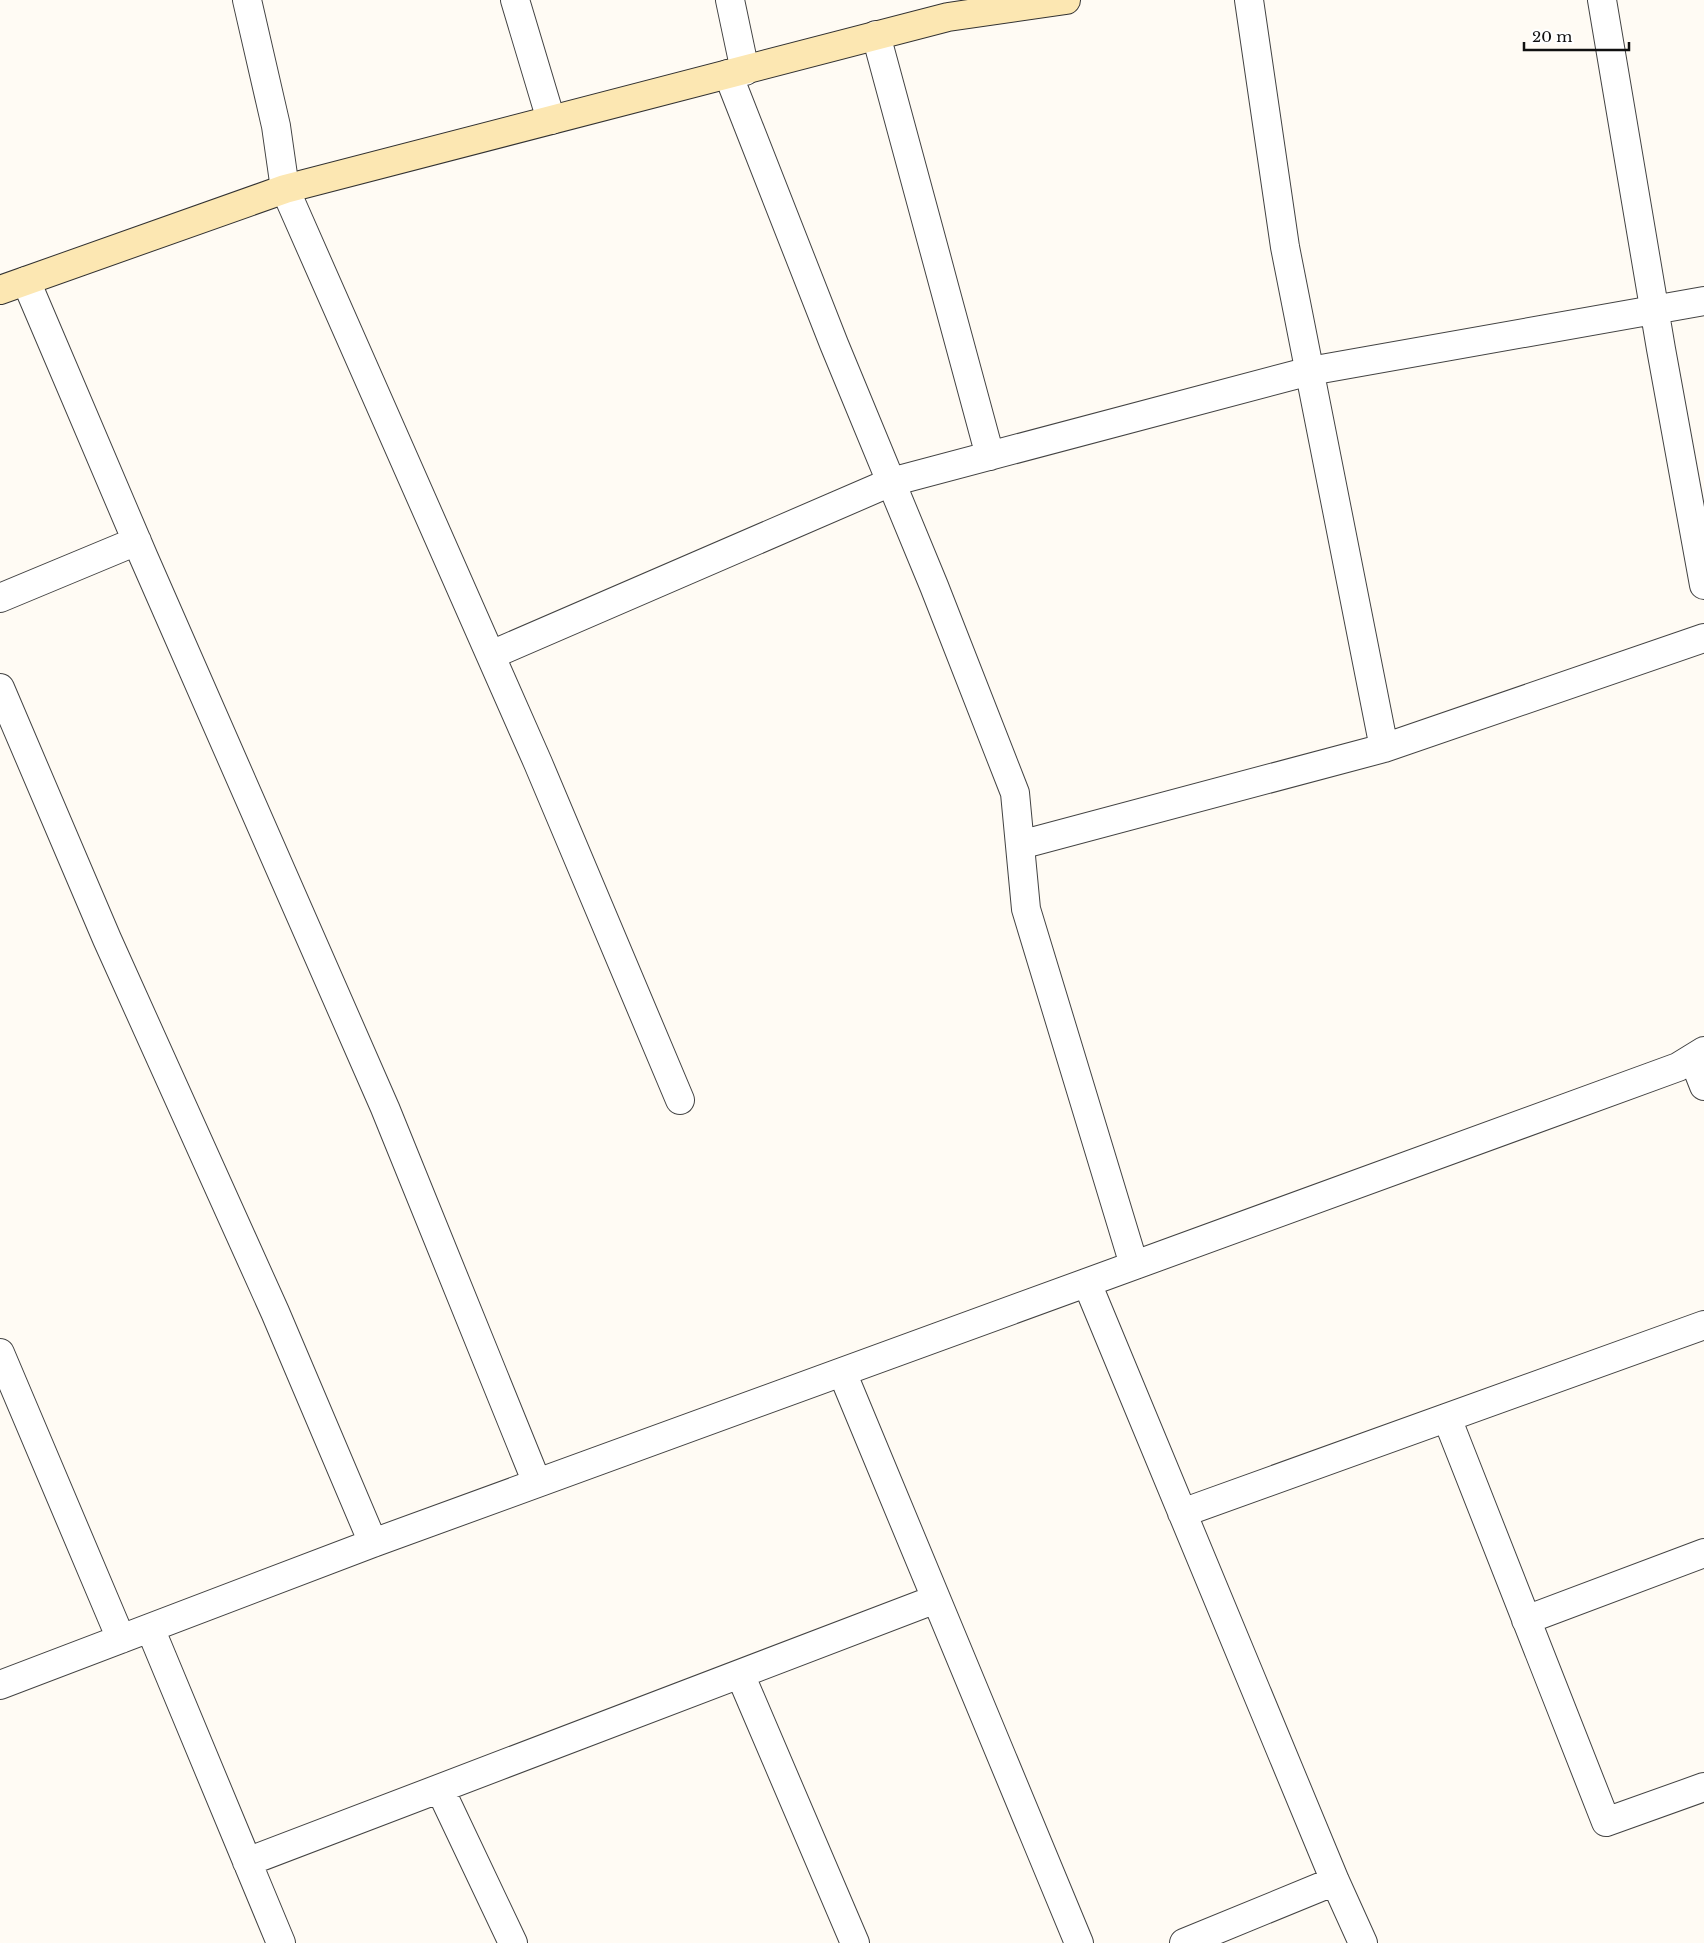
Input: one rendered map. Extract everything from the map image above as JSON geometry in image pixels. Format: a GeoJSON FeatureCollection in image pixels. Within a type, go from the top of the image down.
{"type":"FeatureCollection","features":[{"type":"Feature","properties":{"kind":"street"},"geometry":{"type":"LineString","coordinates":[[247,0],[276,126],[285,189],[538,763],[680,1100]]}},
{"type":"Feature","properties":{"kind":"street"},"geometry":{"type":"LineString","coordinates":[[516,0],[551,120]]}},
{"type":"Feature","properties":{"kind":"street"},"geometry":{"type":"LineString","coordinates":[[730,0],[736,72],[834,344],[1015,792],[1026,909],[1134,1265]]}},
{"type":"Feature","properties":{"kind":"street"},"geometry":{"type":"LineString","coordinates":[[0,290],[285,189],[948,17],[1066,0]]}},
{"type":"Feature","properties":{"kind":"street"},"geometry":{"type":"LineString","coordinates":[[1250,0],[1285,247],[1384,748]]}},
{"type":"Feature","properties":{"kind":"street"},"geometry":{"type":"LineString","coordinates":[[1602,0],[1654,310],[1704,585]]}},
{"type":"Feature","properties":{"kind":"street"},"geometry":{"type":"LineString","coordinates":[[876,35],[990,456]]}},
{"type":"Feature","properties":{"kind":"street"},"geometry":{"type":"LineString","coordinates":[[26,281],[137,541],[385,1108],[537,1483]]}},
{"type":"Feature","properties":{"kind":"street"},"geometry":{"type":"LineString","coordinates":[[491,655],[891,482],[1310,371],[1704,301]]}},
{"type":"Feature","properties":{"kind":"street"},"geometry":{"type":"LineString","coordinates":[[0,598],[137,541]]}},
{"type":"Feature","properties":{"kind":"street"},"geometry":{"type":"LineString","coordinates":[[1020,845],[1384,748],[1704,638]]}},
{"type":"Feature","properties":{"kind":"street"},"geometry":{"type":"LineString","coordinates":[[0,688],[107,939],[275,1312],[373,1543]]}},
{"type":"Feature","properties":{"kind":"street"},"geometry":{"type":"LineString","coordinates":[[0,1685],[373,1543],[1678,1067],[1699,1055],[1704,1086]]}},
{"type":"Feature","properties":{"kind":"street"},"geometry":{"type":"LineString","coordinates":[[1087,1283],[1334,1881],[1363,1943]]}},
{"type":"Feature","properties":{"kind":"street"},"geometry":{"type":"LineString","coordinates":[[1182,1513],[1704,1325]]}},
{"type":"Feature","properties":{"kind":"street"},"geometry":{"type":"LineString","coordinates":[[0,1353],[121,1639]]}},
{"type":"Feature","properties":{"kind":"street"},"geometry":{"type":"LineString","coordinates":[[842,1372],[1078,1943]]}},
{"type":"Feature","properties":{"kind":"street"},"geometry":{"type":"LineString","coordinates":[[1447,1418],[1606,1822],[1704,1787]]}},
{"type":"Feature","properties":{"kind":"street"},"geometry":{"type":"LineString","coordinates":[[1526,1620],[1704,1552]]}},
{"type":"Feature","properties":{"kind":"street"},"geometry":{"type":"LineString","coordinates":[[247,1862],[936,1599]]}},
{"type":"Feature","properties":{"kind":"street"},"geometry":{"type":"LineString","coordinates":[[150,1628],[281,1943]]}},
{"type":"Feature","properties":{"kind":"street"},"geometry":{"type":"LineString","coordinates":[[740,1674],[855,1943]]}},
{"type":"Feature","properties":{"kind":"street"},"geometry":{"type":"LineString","coordinates":[[440,1788],[513,1943]]}},
{"type":"Feature","properties":{"kind":"street"},"geometry":{"type":"LineString","coordinates":[[1184,1943],[1334,1881]]}}]}
